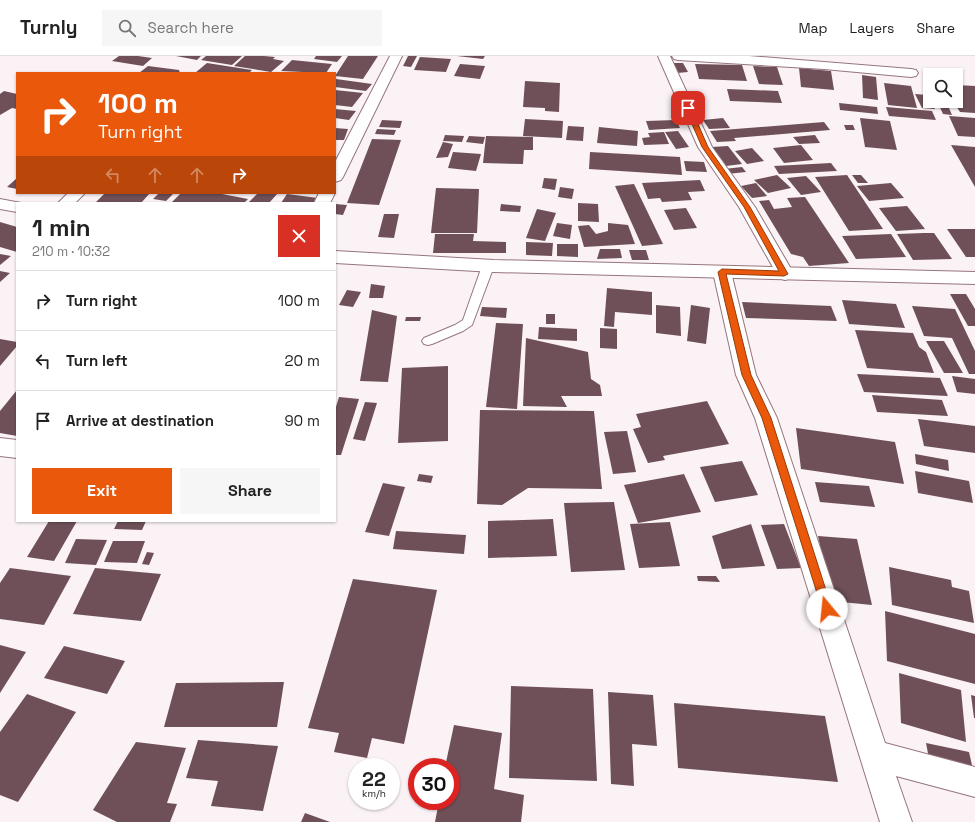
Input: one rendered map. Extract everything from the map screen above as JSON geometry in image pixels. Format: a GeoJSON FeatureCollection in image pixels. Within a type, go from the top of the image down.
{"type":"FeatureCollection","features":[{"type":"Feature","properties":{"kind":"street"},"geometry":{"type":"LineString","coordinates":[[336,175],[396,56]]}},
{"type":"Feature","properties":{"kind":"street"},"geometry":{"type":"LineString","coordinates":[[664,56],[705,147],[747,207],[784,274]]}},
{"type":"Feature","properties":{"kind":"street"},"geometry":{"type":"LineString","coordinates":[[678,56],[859,67],[911,74]]}},
{"type":"Feature","properties":{"kind":"street"},"geometry":{"type":"LineString","coordinates":[[67,202],[76,194]]}},
{"type":"Feature","properties":{"kind":"street"},"geometry":{"type":"LineString","coordinates":[[0,204],[16,207]]}},
{"type":"Feature","properties":{"kind":"street"},"geometry":{"type":"LineString","coordinates":[[336,257],[377,261],[488,266],[975,278]]}},
{"type":"Feature","properties":{"kind":"street"},"geometry":{"type":"LineString","coordinates":[[722,272],[746,375],[766,418],[896,822]]}},
{"type":"Feature","properties":{"kind":"street"},"geometry":{"type":"LineString","coordinates":[[0,448],[16,449]]}},
{"type":"Feature","properties":{"kind":"street"},"geometry":{"type":"LineString","coordinates":[[874,755],[975,782]]}},
{"type":"Feature","properties":{"kind":"lane"},"geometry":{"type":"LineString","coordinates":[[428,340],[459,328],[468,322],[488,266]]}},
{"type":"Feature","properties":{"kind":"building"},"geometry":{"type":"Polygon","coordinates":[[[119,56],[152,58],[143,66],[112,61],[119,56]]]}},
{"type":"Feature","properties":{"kind":"building"},"geometry":{"type":"Polygon","coordinates":[[[176,56],[201,56],[197,60],[176,56]]]}},
{"type":"Feature","properties":{"kind":"building"},"geometry":{"type":"Polygon","coordinates":[[[206,56],[242,56],[232,65],[201,60],[206,56]]]}},
{"type":"Feature","properties":{"kind":"building"},"geometry":{"type":"Polygon","coordinates":[[[245,56],[275,57],[273,59],[284,61],[271,72],[234,66],[245,56]]]}},
{"type":"Feature","properties":{"kind":"building"},"geometry":{"type":"Polygon","coordinates":[[[316,56],[342,56],[337,62],[314,59],[316,56]]]}},
{"type":"Feature","properties":{"kind":"building"},"geometry":{"type":"Polygon","coordinates":[[[348,56],[378,56],[363,79],[336,76],[348,56]]]}},
{"type":"Feature","properties":{"kind":"building"},"geometry":{"type":"Polygon","coordinates":[[[408,56],[417,56],[411,67],[403,66],[408,56]]]}},
{"type":"Feature","properties":{"kind":"building"},"geometry":{"type":"Polygon","coordinates":[[[457,56],[485,56],[483,59],[457,56]]]}},
{"type":"Feature","properties":{"kind":"building"},"geometry":{"type":"Polygon","coordinates":[[[420,57],[451,59],[446,72],[414,70],[420,57]]]}},
{"type":"Feature","properties":{"kind":"building"},"geometry":{"type":"Polygon","coordinates":[[[292,60],[332,64],[327,72],[281,71],[292,60]]]}},
{"type":"Feature","properties":{"kind":"building"},"geometry":{"type":"Polygon","coordinates":[[[207,63],[252,70],[250,72],[196,72],[207,63]]]}},
{"type":"Feature","properties":{"kind":"building"},"geometry":{"type":"Polygon","coordinates":[[[672,63],[683,63],[688,72],[677,73],[672,63]]]}},
{"type":"Feature","properties":{"kind":"building"},"geometry":{"type":"Polygon","coordinates":[[[460,64],[485,66],[480,79],[454,76],[460,64]]]}},
{"type":"Feature","properties":{"kind":"building"},"geometry":{"type":"Polygon","coordinates":[[[695,64],[742,65],[747,81],[699,79],[695,64]]]}},
{"type":"Feature","properties":{"kind":"building"},"geometry":{"type":"Polygon","coordinates":[[[148,66],[179,70],[180,72],[140,72],[148,66]]]}},
{"type":"Feature","properties":{"kind":"building"},"geometry":{"type":"Polygon","coordinates":[[[753,66],[777,67],[783,85],[759,84],[753,66]]]}},
{"type":"Feature","properties":{"kind":"building"},"geometry":{"type":"Polygon","coordinates":[[[799,68],[831,71],[834,90],[801,87],[799,68]]]}},
{"type":"Feature","properties":{"kind":"building"},"geometry":{"type":"Polygon","coordinates":[[[862,75],[876,77],[878,100],[863,98],[862,75]]]}},
{"type":"Feature","properties":{"kind":"building"},"geometry":{"type":"Polygon","coordinates":[[[336,79],[372,84],[366,91],[336,87],[336,79]]]}},
{"type":"Feature","properties":{"kind":"building"},"geometry":{"type":"Polygon","coordinates":[[[525,81],[560,83],[559,112],[545,111],[545,108],[523,107],[525,81]]]}},
{"type":"Feature","properties":{"kind":"building"},"geometry":{"type":"Polygon","coordinates":[[[884,83],[911,86],[917,108],[888,105],[884,83]]]}},
{"type":"Feature","properties":{"kind":"building"},"geometry":{"type":"Polygon","coordinates":[[[963,85],[975,86],[975,113],[960,112],[957,108],[963,108],[963,85]]]}},
{"type":"Feature","properties":{"kind":"building"},"geometry":{"type":"Polygon","coordinates":[[[727,89],[778,91],[782,103],[730,101],[727,89]]]}},
{"type":"Feature","properties":{"kind":"building"},"geometry":{"type":"Polygon","coordinates":[[[336,90],[363,93],[352,107],[336,105],[336,90]]]}},
{"type":"Feature","properties":{"kind":"building"},"geometry":{"type":"Polygon","coordinates":[[[4,91],[16,94],[16,109],[12,108],[0,115],[0,94],[4,91]]]}},
{"type":"Feature","properties":{"kind":"building"},"geometry":{"type":"Polygon","coordinates":[[[915,94],[923,95],[923,108],[935,109],[922,108],[915,94]]]}},
{"type":"Feature","properties":{"kind":"building"},"geometry":{"type":"Polygon","coordinates":[[[839,103],[877,107],[878,114],[840,110],[839,103]]]}},
{"type":"Feature","properties":{"kind":"building"},"geometry":{"type":"Polygon","coordinates":[[[886,107],[932,111],[936,120],[889,116],[886,107]]]}},
{"type":"Feature","properties":{"kind":"building"},"geometry":{"type":"Polygon","coordinates":[[[940,108],[949,108],[952,115],[943,114],[940,108]]]}},
{"type":"Feature","properties":{"kind":"building"},"geometry":{"type":"Polygon","coordinates":[[[336,109],[356,111],[349,120],[336,118],[336,109]]]}},
{"type":"Feature","properties":{"kind":"building"},"geometry":{"type":"Polygon","coordinates":[[[949,116],[975,118],[975,137],[958,136],[949,116]]]}},
{"type":"Feature","properties":{"kind":"building"},"geometry":{"type":"Polygon","coordinates":[[[723,118],[730,128],[709,129],[703,120],[723,118]]]}},
{"type":"Feature","properties":{"kind":"building"},"geometry":{"type":"Polygon","coordinates":[[[860,118],[890,121],[897,150],[865,147],[860,118]]]}},
{"type":"Feature","properties":{"kind":"building"},"geometry":{"type":"Polygon","coordinates":[[[525,119],[563,121],[562,138],[523,136],[525,119]]]}},
{"type":"Feature","properties":{"kind":"building"},"geometry":{"type":"Polygon","coordinates":[[[382,120],[402,121],[400,128],[379,127],[382,120]]]}},
{"type":"Feature","properties":{"kind":"building"},"geometry":{"type":"Polygon","coordinates":[[[676,120],[680,128],[649,130],[646,121],[676,120]]]}},
{"type":"Feature","properties":{"kind":"building"},"geometry":{"type":"Polygon","coordinates":[[[824,122],[830,130],[734,138],[736,141],[717,142],[710,131],[824,122]]]}},
{"type":"Feature","properties":{"kind":"building"},"geometry":{"type":"Polygon","coordinates":[[[844,125],[853,125],[855,130],[846,130],[844,125]]]}},
{"type":"Feature","properties":{"kind":"building"},"geometry":{"type":"Polygon","coordinates":[[[568,126],[584,127],[583,141],[566,140],[568,126]]]}},
{"type":"Feature","properties":{"kind":"building"},"geometry":{"type":"Polygon","coordinates":[[[599,127],[638,131],[637,146],[597,143],[599,127]]]}},
{"type":"Feature","properties":{"kind":"building"},"geometry":{"type":"Polygon","coordinates":[[[336,128],[348,129],[344,140],[336,140],[336,128]]]}},
{"type":"Feature","properties":{"kind":"building"},"geometry":{"type":"Polygon","coordinates":[[[377,129],[396,130],[394,135],[375,134],[377,129]]]}},
{"type":"Feature","properties":{"kind":"building"},"geometry":{"type":"Polygon","coordinates":[[[678,131],[689,147],[676,149],[665,132],[678,131]]]}},
{"type":"Feature","properties":{"kind":"building"},"geometry":{"type":"Polygon","coordinates":[[[664,132],[669,144],[644,145],[642,138],[650,137],[648,133],[664,132]]]}},
{"type":"Feature","properties":{"kind":"building"},"geometry":{"type":"Polygon","coordinates":[[[445,135],[464,136],[462,142],[443,141],[445,135]]]}},
{"type":"Feature","properties":{"kind":"building"},"geometry":{"type":"Polygon","coordinates":[[[815,135],[820,143],[799,144],[793,137],[815,135]]]}},
{"type":"Feature","properties":{"kind":"building"},"geometry":{"type":"Polygon","coordinates":[[[469,136],[485,137],[483,144],[466,142],[469,136]]]}},
{"type":"Feature","properties":{"kind":"building"},"geometry":{"type":"Polygon","coordinates":[[[486,136],[533,137],[533,150],[524,150],[523,164],[483,163],[486,136]]]}},
{"type":"Feature","properties":{"kind":"building"},"geometry":{"type":"Polygon","coordinates":[[[372,139],[401,140],[379,205],[347,203],[372,139]]]}},
{"type":"Feature","properties":{"kind":"building"},"geometry":{"type":"Polygon","coordinates":[[[443,142],[453,144],[448,157],[436,158],[443,142]]]}},
{"type":"Feature","properties":{"kind":"building"},"geometry":{"type":"Polygon","coordinates":[[[801,145],[813,160],[784,163],[773,148],[801,145]]]}},
{"type":"Feature","properties":{"kind":"building"},"geometry":{"type":"Polygon","coordinates":[[[951,145],[975,147],[975,187],[951,145]]]}},
{"type":"Feature","properties":{"kind":"building"},"geometry":{"type":"Polygon","coordinates":[[[728,146],[742,164],[726,166],[712,147],[728,146]]]}},
{"type":"Feature","properties":{"kind":"building"},"geometry":{"type":"Polygon","coordinates":[[[752,148],[764,161],[747,164],[735,151],[752,148]]]}},
{"type":"Feature","properties":{"kind":"building"},"geometry":{"type":"Polygon","coordinates":[[[453,152],[481,154],[476,171],[448,168],[453,152]]]}},
{"type":"Feature","properties":{"kind":"building"},"geometry":{"type":"Polygon","coordinates":[[[590,152],[680,157],[682,175],[589,169],[590,152]]]}},
{"type":"Feature","properties":{"kind":"building"},"geometry":{"type":"Polygon","coordinates":[[[684,161],[704,162],[707,172],[686,171],[684,161]]]}},
{"type":"Feature","properties":{"kind":"building"},"geometry":{"type":"Polygon","coordinates":[[[831,163],[837,171],[779,174],[774,166],[831,163]]]}},
{"type":"Feature","properties":{"kind":"building"},"geometry":{"type":"Polygon","coordinates":[[[742,167],[746,172],[727,174],[724,169],[742,167]]]}},
{"type":"Feature","properties":{"kind":"building"},"geometry":{"type":"Polygon","coordinates":[[[777,175],[791,188],[768,193],[754,180],[777,175]]]}},
{"type":"Feature","properties":{"kind":"building"},"geometry":{"type":"Polygon","coordinates":[[[847,175],[883,229],[849,231],[815,177],[847,175]]]}},
{"type":"Feature","properties":{"kind":"building"},"geometry":{"type":"Polygon","coordinates":[[[852,175],[861,175],[868,183],[858,183],[852,175]]]}},
{"type":"Feature","properties":{"kind":"building"},"geometry":{"type":"Polygon","coordinates":[[[806,176],[821,192],[801,195],[787,178],[806,176]]]}},
{"type":"Feature","properties":{"kind":"building"},"geometry":{"type":"Polygon","coordinates":[[[544,178],[557,179],[555,190],[542,188],[544,178]]]}},
{"type":"Feature","properties":{"kind":"building"},"geometry":{"type":"Polygon","coordinates":[[[16,179],[16,189],[7,187],[16,179]]]}},
{"type":"Feature","properties":{"kind":"building"},"geometry":{"type":"Polygon","coordinates":[[[700,180],[705,191],[688,192],[692,200],[662,202],[660,198],[648,199],[642,183],[700,180]]]}},
{"type":"Feature","properties":{"kind":"building"},"geometry":{"type":"Polygon","coordinates":[[[756,183],[767,196],[752,198],[741,186],[756,183]]]}},
{"type":"Feature","properties":{"kind":"building"},"geometry":{"type":"Polygon","coordinates":[[[891,183],[904,198],[869,201],[857,186],[891,183]]]}},
{"type":"Feature","properties":{"kind":"building"},"geometry":{"type":"Polygon","coordinates":[[[634,184],[663,244],[642,246],[615,186],[634,184]]]}},
{"type":"Feature","properties":{"kind":"building"},"geometry":{"type":"Polygon","coordinates":[[[560,187],[574,189],[572,199],[558,197],[560,187]]]}},
{"type":"Feature","properties":{"kind":"building"},"geometry":{"type":"Polygon","coordinates":[[[436,188],[479,189],[477,233],[431,233],[436,188]]]}},
{"type":"Feature","properties":{"kind":"building"},"geometry":{"type":"Polygon","coordinates":[[[104,194],[149,194],[142,202],[96,202],[104,194]]]}},
{"type":"Feature","properties":{"kind":"building"},"geometry":{"type":"Polygon","coordinates":[[[158,194],[173,194],[166,201],[153,199],[158,194]]]}},
{"type":"Feature","properties":{"kind":"building"},"geometry":{"type":"Polygon","coordinates":[[[180,194],[222,194],[248,199],[245,202],[172,202],[180,194]]]}},
{"type":"Feature","properties":{"kind":"building"},"geometry":{"type":"Polygon","coordinates":[[[257,194],[277,194],[270,202],[249,202],[257,194]]]}},
{"type":"Feature","properties":{"kind":"building"},"geometry":{"type":"Polygon","coordinates":[[[287,194],[318,198],[315,202],[282,202],[287,194]]]}},
{"type":"Feature","properties":{"kind":"building"},"geometry":{"type":"Polygon","coordinates":[[[805,197],[849,263],[809,266],[803,257],[791,254],[759,201],[769,200],[774,209],[792,207],[787,198],[805,197]]]}},
{"type":"Feature","properties":{"kind":"building"},"geometry":{"type":"Polygon","coordinates":[[[578,203],[598,204],[599,222],[578,221],[578,203]]]}},
{"type":"Feature","properties":{"kind":"building"},"geometry":{"type":"Polygon","coordinates":[[[336,204],[347,205],[343,215],[336,214],[336,204]]]}},
{"type":"Feature","properties":{"kind":"building"},"geometry":{"type":"Polygon","coordinates":[[[501,204],[521,206],[520,212],[500,211],[501,204]]]}},
{"type":"Feature","properties":{"kind":"building"},"geometry":{"type":"Polygon","coordinates":[[[907,206],[925,229],[896,231],[879,208],[907,206]]]}},
{"type":"Feature","properties":{"kind":"building"},"geometry":{"type":"Polygon","coordinates":[[[686,208],[697,228],[674,230],[664,210],[686,208]]]}},
{"type":"Feature","properties":{"kind":"building"},"geometry":{"type":"Polygon","coordinates":[[[537,209],[556,213],[545,241],[526,238],[537,209]]]}},
{"type":"Feature","properties":{"kind":"building"},"geometry":{"type":"Polygon","coordinates":[[[384,214],[399,214],[394,238],[378,237],[384,214]]]}},
{"type":"Feature","properties":{"kind":"building"},"geometry":{"type":"Polygon","coordinates":[[[0,222],[16,227],[16,252],[0,247],[0,222]]]}},
{"type":"Feature","properties":{"kind":"building"},"geometry":{"type":"Polygon","coordinates":[[[557,223],[572,225],[570,239],[553,236],[557,223]]]}},
{"type":"Feature","properties":{"kind":"building"},"geometry":{"type":"Polygon","coordinates":[[[608,223],[628,225],[635,244],[584,247],[578,226],[589,225],[596,234],[608,231],[608,223]]]}},
{"type":"Feature","properties":{"kind":"building"},"geometry":{"type":"Polygon","coordinates":[[[947,229],[975,229],[975,257],[966,257],[947,229]]]}},
{"type":"Feature","properties":{"kind":"building"},"geometry":{"type":"Polygon","coordinates":[[[934,233],[952,259],[913,260],[897,234],[934,233]]]}},
{"type":"Feature","properties":{"kind":"building"},"geometry":{"type":"Polygon","coordinates":[[[435,234],[474,234],[473,241],[506,242],[506,253],[433,253],[435,234]]]}},
{"type":"Feature","properties":{"kind":"building"},"geometry":{"type":"Polygon","coordinates":[[[891,234],[906,257],[856,259],[842,236],[891,234]]]}},
{"type":"Feature","properties":{"kind":"building"},"geometry":{"type":"Polygon","coordinates":[[[526,242],[553,243],[552,256],[526,255],[526,242]]]}},
{"type":"Feature","properties":{"kind":"building"},"geometry":{"type":"Polygon","coordinates":[[[557,244],[578,244],[578,257],[557,256],[557,244]]]}},
{"type":"Feature","properties":{"kind":"building"},"geometry":{"type":"Polygon","coordinates":[[[600,249],[620,249],[622,258],[597,259],[600,249]]]}},
{"type":"Feature","properties":{"kind":"building"},"geometry":{"type":"Polygon","coordinates":[[[629,250],[646,250],[649,260],[632,260],[629,250]]]}},
{"type":"Feature","properties":{"kind":"building"},"geometry":{"type":"Polygon","coordinates":[[[0,254],[11,256],[0,265],[0,254]]]}},
{"type":"Feature","properties":{"kind":"building"},"geometry":{"type":"Polygon","coordinates":[[[0,271],[10,273],[0,282],[0,271]]]}},
{"type":"Feature","properties":{"kind":"building"},"geometry":{"type":"Polygon","coordinates":[[[371,284],[385,286],[383,298],[369,298],[371,284]]]}},
{"type":"Feature","properties":{"kind":"building"},"geometry":{"type":"Polygon","coordinates":[[[607,288],[652,292],[652,315],[615,312],[614,327],[604,326],[607,288]]]}},
{"type":"Feature","properties":{"kind":"building"},"geometry":{"type":"Polygon","coordinates":[[[347,290],[361,292],[353,307],[339,305],[347,290]]]}},
{"type":"Feature","properties":{"kind":"building"},"geometry":{"type":"Polygon","coordinates":[[[950,294],[966,294],[975,309],[975,326],[968,326],[950,294]]]}},
{"type":"Feature","properties":{"kind":"building"},"geometry":{"type":"Polygon","coordinates":[[[842,300],[896,304],[905,328],[849,324],[842,300]]]}},
{"type":"Feature","properties":{"kind":"building"},"geometry":{"type":"Polygon","coordinates":[[[742,302],[831,306],[837,321],[746,318],[742,302]]]}},
{"type":"Feature","properties":{"kind":"building"},"geometry":{"type":"Polygon","coordinates":[[[656,305],[680,307],[681,336],[656,333],[656,305]]]}},
{"type":"Feature","properties":{"kind":"building"},"geometry":{"type":"Polygon","coordinates":[[[691,305],[710,308],[706,344],[687,341],[691,305]]]}},
{"type":"Feature","properties":{"kind":"building"},"geometry":{"type":"Polygon","coordinates":[[[912,306],[955,309],[975,351],[975,374],[969,374],[952,338],[924,336],[912,306]]]}},
{"type":"Feature","properties":{"kind":"building"},"geometry":{"type":"Polygon","coordinates":[[[482,307],[507,308],[506,318],[480,316],[482,307]]]}},
{"type":"Feature","properties":{"kind":"building"},"geometry":{"type":"Polygon","coordinates":[[[372,310],[397,316],[388,382],[360,381],[372,310]]]}},
{"type":"Feature","properties":{"kind":"building"},"geometry":{"type":"Polygon","coordinates":[[[546,314],[555,314],[555,324],[546,324],[546,314]]]}},
{"type":"Feature","properties":{"kind":"building"},"geometry":{"type":"Polygon","coordinates":[[[406,317],[421,317],[420,321],[405,321],[406,317]]]}},
{"type":"Feature","properties":{"kind":"building"},"geometry":{"type":"Polygon","coordinates":[[[496,323],[523,324],[517,409],[486,407],[496,323]]]}},
{"type":"Feature","properties":{"kind":"building"},"geometry":{"type":"Polygon","coordinates":[[[539,327],[577,329],[577,341],[538,339],[539,327]]]}},
{"type":"Feature","properties":{"kind":"building"},"geometry":{"type":"Polygon","coordinates":[[[600,328],[617,329],[617,349],[600,348],[600,328]]]}},
{"type":"Feature","properties":{"kind":"building"},"geometry":{"type":"Polygon","coordinates":[[[855,330],[913,333],[919,347],[926,352],[934,373],[867,368],[855,330]]]}},
{"type":"Feature","properties":{"kind":"building"},"geometry":{"type":"Polygon","coordinates":[[[526,338],[588,352],[591,379],[600,385],[602,396],[561,396],[567,407],[523,406],[526,338]]]}},
{"type":"Feature","properties":{"kind":"building"},"geometry":{"type":"Polygon","coordinates":[[[0,339],[16,342],[16,347],[0,366],[0,339]]]}},
{"type":"Feature","properties":{"kind":"building"},"geometry":{"type":"Polygon","coordinates":[[[926,341],[944,341],[963,373],[944,373],[926,341]]]}},
{"type":"Feature","properties":{"kind":"building"},"geometry":{"type":"Polygon","coordinates":[[[448,366],[448,441],[398,443],[402,368],[448,366]]]}},
{"type":"Feature","properties":{"kind":"building"},"geometry":{"type":"Polygon","coordinates":[[[857,374],[940,378],[948,396],[864,392],[857,374]]]}},
{"type":"Feature","properties":{"kind":"building"},"geometry":{"type":"Polygon","coordinates":[[[952,376],[975,379],[975,394],[957,392],[952,376]]]}},
{"type":"Feature","properties":{"kind":"building"},"geometry":{"type":"Polygon","coordinates":[[[16,391],[16,436],[0,433],[0,411],[16,391]]]}},
{"type":"Feature","properties":{"kind":"building"},"geometry":{"type":"Polygon","coordinates":[[[872,395],[942,400],[948,416],[877,412],[872,395]]]}},
{"type":"Feature","properties":{"kind":"building"},"geometry":{"type":"Polygon","coordinates":[[[339,397],[359,399],[341,455],[336,455],[336,407],[339,397]]]}},
{"type":"Feature","properties":{"kind":"building"},"geometry":{"type":"Polygon","coordinates":[[[707,401],[729,444],[663,456],[665,460],[648,463],[633,429],[641,427],[636,414],[707,401]]]}},
{"type":"Feature","properties":{"kind":"building"},"geometry":{"type":"Polygon","coordinates":[[[365,402],[377,403],[365,441],[353,439],[365,402]]]}},
{"type":"Feature","properties":{"kind":"building"},"geometry":{"type":"Polygon","coordinates":[[[480,410],[594,411],[602,489],[528,488],[502,505],[477,504],[480,410]]]}},
{"type":"Feature","properties":{"kind":"building"},"geometry":{"type":"Polygon","coordinates":[[[918,419],[975,426],[975,453],[924,446],[918,419]]]}},
{"type":"Feature","properties":{"kind":"building"},"geometry":{"type":"Polygon","coordinates":[[[796,428],[895,442],[904,484],[801,469],[796,428]]]}},
{"type":"Feature","properties":{"kind":"building"},"geometry":{"type":"Polygon","coordinates":[[[627,431],[636,472],[613,474],[604,432],[627,431]]]}},
{"type":"Feature","properties":{"kind":"building"},"geometry":{"type":"Polygon","coordinates":[[[915,454],[948,460],[949,471],[916,464],[915,454]]]}},
{"type":"Feature","properties":{"kind":"building"},"geometry":{"type":"Polygon","coordinates":[[[742,461],[758,495],[715,502],[700,467],[742,461]]]}},
{"type":"Feature","properties":{"kind":"building"},"geometry":{"type":"Polygon","coordinates":[[[915,471],[969,481],[973,503],[918,493],[915,471]]]}},
{"type":"Feature","properties":{"kind":"building"},"geometry":{"type":"Polygon","coordinates":[[[419,474],[433,476],[431,483],[417,481],[419,474]]]}},
{"type":"Feature","properties":{"kind":"building"},"geometry":{"type":"Polygon","coordinates":[[[684,474],[701,512],[638,523],[624,485],[684,474]]]}},
{"type":"Feature","properties":{"kind":"building"},"geometry":{"type":"Polygon","coordinates":[[[815,482],[869,486],[875,507],[820,502],[815,482]]]}},
{"type":"Feature","properties":{"kind":"building"},"geometry":{"type":"Polygon","coordinates":[[[383,483],[405,487],[389,536],[365,532],[383,483]]]}},
{"type":"Feature","properties":{"kind":"building"},"geometry":{"type":"Polygon","coordinates":[[[614,502],[625,570],[571,572],[564,503],[614,502]]]}},
{"type":"Feature","properties":{"kind":"building"},"geometry":{"type":"Polygon","coordinates":[[[553,519],[557,556],[488,558],[488,521],[553,519]]]}},
{"type":"Feature","properties":{"kind":"building"},"geometry":{"type":"Polygon","coordinates":[[[48,522],[76,522],[54,561],[27,557],[48,522]]]}},
{"type":"Feature","properties":{"kind":"building"},"geometry":{"type":"Polygon","coordinates":[[[118,522],[146,522],[142,530],[114,529],[118,522]]]}},
{"type":"Feature","properties":{"kind":"building"},"geometry":{"type":"Polygon","coordinates":[[[670,522],[680,566],[639,568],[630,524],[670,522]]]}},
{"type":"Feature","properties":{"kind":"building"},"geometry":{"type":"Polygon","coordinates":[[[751,524],[765,566],[722,569],[712,536],[751,524]]]}},
{"type":"Feature","properties":{"kind":"building"},"geometry":{"type":"Polygon","coordinates":[[[784,524],[801,568],[777,569],[761,525],[784,524]]]}},
{"type":"Feature","properties":{"kind":"building"},"geometry":{"type":"Polygon","coordinates":[[[396,531],[466,535],[464,554],[393,549],[396,531]]]}},
{"type":"Feature","properties":{"kind":"building"},"geometry":{"type":"Polygon","coordinates":[[[818,536],[857,539],[872,605],[831,601],[818,536]]]}},
{"type":"Feature","properties":{"kind":"building"},"geometry":{"type":"Polygon","coordinates":[[[76,539],[107,540],[96,565],[65,563],[76,539]]]}},
{"type":"Feature","properties":{"kind":"building"},"geometry":{"type":"Polygon","coordinates":[[[113,541],[145,541],[137,563],[104,562],[113,541]]]}},
{"type":"Feature","properties":{"kind":"building"},"geometry":{"type":"Polygon","coordinates":[[[147,552],[154,553],[149,565],[142,564],[147,552]]]}},
{"type":"Feature","properties":{"kind":"building"},"geometry":{"type":"Polygon","coordinates":[[[889,567],[951,580],[952,587],[969,591],[974,623],[892,605],[889,567]]]}},
{"type":"Feature","properties":{"kind":"building"},"geometry":{"type":"Polygon","coordinates":[[[10,568],[71,576],[44,625],[0,619],[0,583],[10,568]]]}},
{"type":"Feature","properties":{"kind":"building"},"geometry":{"type":"Polygon","coordinates":[[[95,568],[161,574],[141,621],[73,614],[95,568]]]}},
{"type":"Feature","properties":{"kind":"building"},"geometry":{"type":"Polygon","coordinates":[[[697,576],[716,576],[720,582],[698,581],[697,576]]]}},
{"type":"Feature","properties":{"kind":"building"},"geometry":{"type":"Polygon","coordinates":[[[353,579],[437,590],[404,744],[372,738],[367,758],[334,752],[339,733],[308,728],[353,579]]]}},
{"type":"Feature","properties":{"kind":"building"},"geometry":{"type":"Polygon","coordinates":[[[885,611],[975,634],[975,684],[887,661],[885,611]]]}},
{"type":"Feature","properties":{"kind":"building"},"geometry":{"type":"Polygon","coordinates":[[[0,645],[26,652],[0,693],[0,645]]]}},
{"type":"Feature","properties":{"kind":"building"},"geometry":{"type":"Polygon","coordinates":[[[64,646],[125,661],[107,694],[44,678],[64,646]]]}},
{"type":"Feature","properties":{"kind":"building"},"geometry":{"type":"Polygon","coordinates":[[[899,673],[961,690],[966,742],[901,723],[899,673]]]}},
{"type":"Feature","properties":{"kind":"building"},"geometry":{"type":"Polygon","coordinates":[[[284,682],[277,727],[164,727],[176,683],[284,682]]]}},
{"type":"Feature","properties":{"kind":"building"},"geometry":{"type":"Polygon","coordinates":[[[511,686],[593,689],[597,781],[509,778],[511,686]]]}},
{"type":"Feature","properties":{"kind":"building"},"geometry":{"type":"Polygon","coordinates":[[[608,692],[653,695],[657,746],[632,744],[634,786],[611,784],[608,692]]]}},
{"type":"Feature","properties":{"kind":"building"},"geometry":{"type":"Polygon","coordinates":[[[27,694],[76,712],[18,802],[0,795],[0,732],[27,694]]]}},
{"type":"Feature","properties":{"kind":"building"},"geometry":{"type":"Polygon","coordinates":[[[971,695],[975,696],[975,718],[974,718],[971,695]]]}},
{"type":"Feature","properties":{"kind":"building"},"geometry":{"type":"Polygon","coordinates":[[[674,703],[825,716],[838,782],[678,768],[674,703]]]}},
{"type":"Feature","properties":{"kind":"building"},"geometry":{"type":"Polygon","coordinates":[[[454,725],[502,733],[494,789],[524,795],[521,822],[435,822],[437,810],[460,810],[460,758],[447,758],[454,725]]]}},
{"type":"Feature","properties":{"kind":"building"},"geometry":{"type":"Polygon","coordinates":[[[198,740],[278,746],[263,811],[211,806],[218,781],[186,778],[198,740]]]}},
{"type":"Feature","properties":{"kind":"building"},"geometry":{"type":"Polygon","coordinates":[[[136,742],[186,748],[167,803],[177,804],[170,822],[117,822],[93,810],[136,742]]]}},
{"type":"Feature","properties":{"kind":"building"},"geometry":{"type":"Polygon","coordinates":[[[926,743],[969,752],[974,774],[930,764],[926,743]]]}},
{"type":"Feature","properties":{"kind":"building"},"geometry":{"type":"Polygon","coordinates":[[[305,813],[330,822],[301,822],[305,813]]]}},
{"type":"Feature","properties":{"kind":"route"},"geometry":{"type":"LineString","coordinates":[[688,108],[705,147],[747,207],[784,274],[722,272],[746,375],[766,418],[827,609]]}}]}
